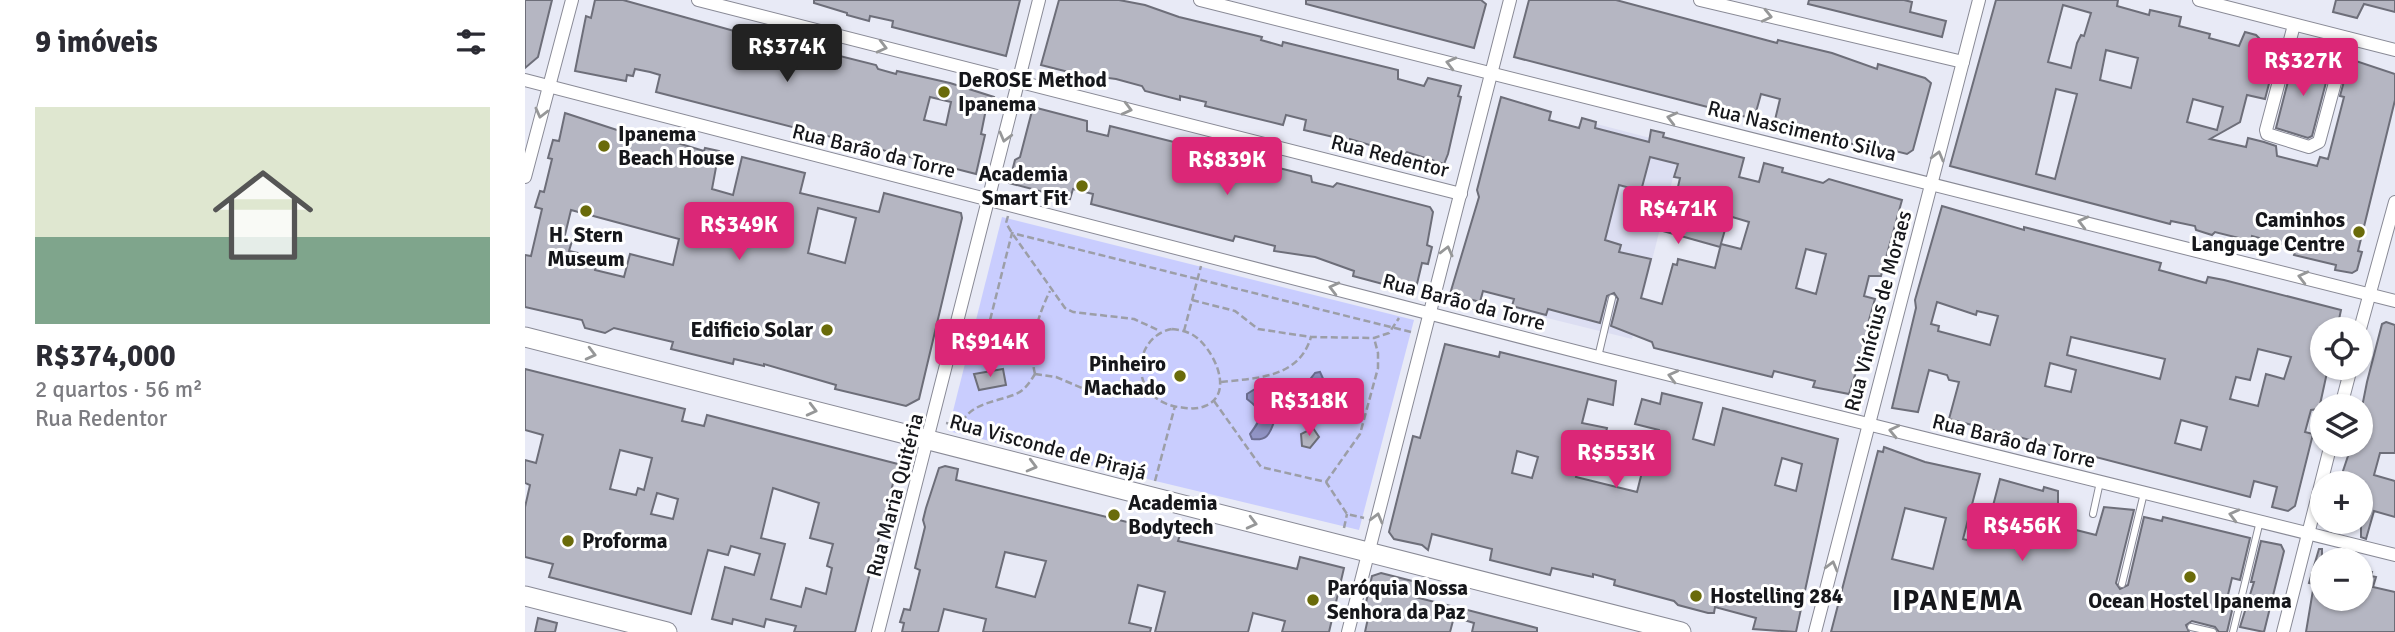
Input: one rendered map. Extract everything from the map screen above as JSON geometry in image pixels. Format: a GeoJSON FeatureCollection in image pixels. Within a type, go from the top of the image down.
{"type":"FeatureCollection","features":[{"type":"Feature","properties":{"kind":"main road","name":"Rua Visconde de Pirajá"},"geometry":{"type":"LineString","coordinates":[[525,337],[1681,632]]}},
{"type":"Feature","properties":{"kind":"main road"},"geometry":{"type":"LineString","coordinates":[[525,596],[667,632]]}},
{"type":"Feature","properties":{"kind":"street"},"geometry":{"type":"LineString","coordinates":[[525,177],[572,0]]}},
{"type":"Feature","properties":{"kind":"street","name":"Rua Redentor"},"geometry":{"type":"LineString","coordinates":[[698,0],[1461,194]]}},
{"type":"Feature","properties":{"kind":"street","name":"Rua Maria Quitéria"},"geometry":{"type":"LineString","coordinates":[[878,632],[934,421],[1039,0]]}},
{"type":"Feature","properties":{"kind":"street","name":"Rua Nascimento Silva"},"geometry":{"type":"LineString","coordinates":[[1200,0],[2395,301]]}},
{"type":"Feature","properties":{"kind":"street"},"geometry":{"type":"LineString","coordinates":[[1348,632],[1510,0]]}},
{"type":"Feature","properties":{"kind":"street"},"geometry":{"type":"LineString","coordinates":[[1700,0],[1963,62]]}},
{"type":"Feature","properties":{"kind":"street","name":"Rua Vinícius de Moraes"},"geometry":{"type":"LineString","coordinates":[[1815,632],[1979,0]]}},
{"type":"Feature","properties":{"kind":"street"},"geometry":{"type":"LineString","coordinates":[[2199,0],[2395,50]]}},
{"type":"Feature","properties":{"kind":"street"},"geometry":{"type":"LineString","coordinates":[[2294,24],[2266,130],[2267,134],[2309,147],[2319,142],[2347,38]]}},
{"type":"Feature","properties":{"kind":"street","name":"Rua Barão da Torre"},"geometry":{"type":"LineString","coordinates":[[525,80],[1598,357],[2395,555]]}},
{"type":"Feature","properties":{"kind":"street"},"geometry":{"type":"LineString","coordinates":[[2363,317],[2395,202]]}},
{"type":"Feature","properties":{"kind":"street"},"geometry":{"type":"LineString","coordinates":[[2283,632],[2328,457]]}},
{"type":"Feature","properties":{"kind":"lane"},"geometry":{"type":"LineString","coordinates":[[1598,357],[1612,298]]}},
{"type":"Feature","properties":{"kind":"lane"},"geometry":{"type":"LineString","coordinates":[[2093,514],[2100,482]]}},
{"type":"Feature","properties":{"kind":"lane"},"geometry":{"type":"LineString","coordinates":[[2122,584],[2144,493]]}},
{"type":"Feature","properties":{"kind":"lane"},"geometry":{"type":"LineString","coordinates":[[2233,632],[2260,521]]}},
{"type":"Feature","properties":{"kind":"lane"},"geometry":{"type":"LineString","coordinates":[[2190,627],[2213,632]]}},
{"type":"Feature","properties":{"kind":"path"},"geometry":{"type":"LineString","coordinates":[[1006,223],[1050,291],[1069,311],[1134,319],[1160,331],[1184,331],[1201,341],[1218,368],[1221,382],[1214,401],[1198,408],[1175,406],[1157,401],[1145,389],[1142,374],[1145,351],[1160,331]]}},
{"type":"Feature","properties":{"kind":"path"},"geometry":{"type":"LineString","coordinates":[[1011,233],[1424,336]]}},
{"type":"Feature","properties":{"kind":"path"},"geometry":{"type":"LineString","coordinates":[[985,340],[1011,233]]}},
{"type":"Feature","properties":{"kind":"path"},"geometry":{"type":"LineString","coordinates":[[1184,331],[1204,255]]}},
{"type":"Feature","properties":{"kind":"path"},"geometry":{"type":"LineString","coordinates":[[934,421],[960,425],[969,413],[981,405],[1021,391],[1035,374],[1033,359],[1038,318],[1050,291]]}},
{"type":"Feature","properties":{"kind":"path"},"geometry":{"type":"LineString","coordinates":[[1192,300],[1235,311],[1258,329],[1311,337],[1374,338],[1389,333],[1395,327],[1405,306]]}},
{"type":"Feature","properties":{"kind":"path"},"geometry":{"type":"LineString","coordinates":[[1221,382],[1264,377],[1286,370],[1302,357],[1311,337]]}},
{"type":"Feature","properties":{"kind":"path"},"geometry":{"type":"LineString","coordinates":[[1326,482],[1360,434],[1378,368],[1379,358],[1374,338]]}},
{"type":"Feature","properties":{"kind":"path"},"geometry":{"type":"LineString","coordinates":[[1035,374],[1056,377],[1089,391],[1145,389]]}},
{"type":"Feature","properties":{"kind":"path"},"geometry":{"type":"LineString","coordinates":[[1214,401],[1261,467],[1326,482],[1347,514],[1376,520]]}},
{"type":"Feature","properties":{"kind":"path"},"geometry":{"type":"LineString","coordinates":[[1151,498],[1175,406]]}},
{"type":"Feature","properties":{"kind":"shaded area"},"geometry":{"type":"Polygon","coordinates":[[[1593,123],[1681,146],[1632,339],[1543,317],[1593,123]]]}},
{"type":"Feature","properties":{"kind":"shaded area"},"geometry":{"type":"Polygon","coordinates":[[[1002,217],[1414,320],[1359,530],[948,431],[1002,217]]]}},
{"type":"Feature","properties":{"kind":"shaded area"},"geometry":{"type":"Polygon","coordinates":[[[1320,372],[1326,385],[1319,410],[1306,415],[1280,411],[1268,435],[1252,439],[1250,434],[1260,416],[1257,408],[1247,399],[1247,394],[1255,389],[1289,394],[1301,389],[1315,373],[1320,372]]]}},
{"type":"Feature","properties":{"kind":"building"},"geometry":{"type":"Polygon","coordinates":[[[525,0],[552,0],[538,57],[525,68],[525,0]]]}},
{"type":"Feature","properties":{"kind":"building"},"geometry":{"type":"Polygon","coordinates":[[[595,0],[623,0],[745,34],[776,39],[776,42],[836,58],[836,55],[876,65],[878,69],[896,74],[897,71],[950,83],[994,97],[990,110],[986,109],[981,134],[985,135],[976,174],[656,92],[660,75],[650,72],[635,69],[633,76],[627,75],[626,81],[575,71],[586,16],[591,18],[595,0]],[[930,97],[924,120],[946,125],[951,102],[930,97]]]}},
{"type":"Feature","properties":{"kind":"building"},"geometry":{"type":"Polygon","coordinates":[[[814,0],[1020,0],[1006,56],[892,27],[893,21],[870,16],[869,21],[847,15],[814,3],[814,0]]]}},
{"type":"Feature","properties":{"kind":"building"},"geometry":{"type":"Polygon","coordinates":[[[1059,0],[1119,0],[1145,5],[1179,17],[1262,37],[1261,40],[1282,46],[1283,42],[1398,70],[1398,79],[1424,86],[1428,78],[1461,86],[1458,96],[1461,97],[1444,164],[1407,152],[1403,155],[1350,139],[1304,130],[1306,120],[1286,115],[1283,125],[1205,106],[1206,102],[1180,96],[1180,100],[1145,91],[1142,86],[1116,79],[1101,77],[1100,80],[1041,65],[1059,0]]]}},
{"type":"Feature","properties":{"kind":"building"},"geometry":{"type":"Polygon","coordinates":[[[1306,0],[1481,0],[1486,4],[1474,48],[1306,4],[1306,0]]]}},
{"type":"Feature","properties":{"kind":"building"},"geometry":{"type":"Polygon","coordinates":[[[1529,0],[1616,0],[1777,43],[1778,40],[1832,53],[1877,69],[1878,64],[1925,78],[1931,83],[1913,150],[1907,154],[1875,146],[1872,149],[1774,124],[1780,99],[1761,94],[1754,119],[1514,57],[1529,0]]]}},
{"type":"Feature","properties":{"kind":"building"},"geometry":{"type":"Polygon","coordinates":[[[1809,0],[1904,0],[1912,2],[1910,12],[1946,21],[1942,37],[1808,4],[1809,0]]]}},
{"type":"Feature","properties":{"kind":"building"},"geometry":{"type":"Polygon","coordinates":[[[1996,0],[2118,0],[2117,6],[2149,15],[2150,10],[2181,17],[2179,26],[2210,34],[2209,38],[2239,46],[2245,32],[2256,35],[2261,40],[2253,71],[2271,76],[2265,99],[2247,95],[2240,122],[2210,139],[2246,147],[2248,138],[2264,142],[2276,146],[2277,156],[2317,166],[2320,157],[2328,159],[2344,97],[2340,96],[2350,59],[2395,74],[2395,100],[2358,251],[2362,252],[2357,270],[2352,273],[2335,270],[2336,265],[2294,255],[2296,248],[2252,236],[2251,241],[2215,232],[2212,235],[2196,230],[2195,226],[2171,221],[2170,224],[1950,166],[1996,0]],[[2063,5],[2048,62],[2071,68],[2077,43],[2081,35],[2084,36],[2091,13],[2063,5]],[[2106,50],[2100,80],[2131,88],[2138,58],[2106,50]],[[2056,89],[2036,174],[2055,179],[2077,94],[2056,89]],[[2193,99],[2187,122],[2217,130],[2223,107],[2193,99]]]}},
{"type":"Feature","properties":{"kind":"building"},"geometry":{"type":"Polygon","coordinates":[[[2336,0],[2395,0],[2395,12],[2364,4],[2357,18],[2333,12],[2336,0]]]}},
{"type":"Feature","properties":{"kind":"building"},"geometry":{"type":"Polygon","coordinates":[[[2294,58],[2330,67],[2312,136],[2308,138],[2276,128],[2294,58]]]}},
{"type":"Feature","properties":{"kind":"building"},"geometry":{"type":"Polygon","coordinates":[[[1501,97],[1551,112],[1549,120],[1579,128],[1582,118],[1596,122],[1595,128],[1649,142],[1651,130],[1664,133],[1663,137],[1744,158],[1739,177],[1759,182],[1764,163],[1783,168],[1782,172],[1823,183],[1829,179],[1902,200],[1881,276],[1869,276],[1864,296],[1875,299],[1869,320],[1872,321],[1849,394],[1813,387],[1815,381],[1774,371],[1772,377],[1654,348],[1652,342],[1611,326],[1618,299],[1614,293],[1607,296],[1600,323],[1548,309],[1546,315],[1512,306],[1514,299],[1483,291],[1480,302],[1450,294],[1479,197],[1477,190],[1501,97]],[[1650,157],[1641,191],[1619,185],[1605,240],[1621,245],[1619,252],[1651,259],[1641,298],[1662,304],[1673,264],[1677,265],[1678,259],[1715,268],[1721,244],[1741,249],[1749,222],[1729,216],[1720,247],[1663,231],[1664,227],[1661,226],[1669,198],[1675,200],[1680,178],[1674,177],[1678,164],[1650,157]],[[1806,249],[1796,288],[1816,294],[1826,254],[1806,249]]]}},
{"type":"Feature","properties":{"kind":"building"},"geometry":{"type":"Polygon","coordinates":[[[1033,107],[1087,121],[1087,131],[1108,136],[1110,126],[1250,161],[1274,171],[1275,167],[1311,176],[1312,182],[1333,187],[1337,183],[1430,207],[1433,212],[1427,245],[1432,247],[1428,264],[1422,263],[1416,288],[1395,283],[1394,287],[1353,276],[1354,271],[1315,257],[1274,251],[1275,246],[1235,236],[1233,241],[1091,204],[1093,194],[1073,189],[1070,199],[1009,183],[1015,160],[1020,157],[1033,107]]]}},
{"type":"Feature","properties":{"kind":"building"},"geometry":{"type":"Polygon","coordinates":[[[565,113],[640,136],[641,132],[704,151],[705,148],[719,151],[712,189],[733,195],[742,157],[805,173],[800,193],[879,212],[884,193],[961,213],[919,399],[906,406],[835,389],[836,385],[764,364],[734,359],[733,364],[671,349],[673,342],[614,328],[605,333],[585,328],[582,320],[525,307],[525,255],[531,256],[542,209],[535,207],[540,191],[544,192],[552,159],[548,158],[553,140],[559,141],[565,113]],[[818,208],[808,253],[845,263],[856,218],[818,208]],[[571,210],[564,239],[572,241],[569,251],[578,253],[576,260],[596,265],[595,270],[624,277],[630,254],[673,265],[679,239],[571,210]]]}},
{"type":"Feature","properties":{"kind":"building"},"geometry":{"type":"Polygon","coordinates":[[[1942,206],[2024,230],[2024,227],[2161,263],[2159,270],[2206,283],[2208,277],[2224,280],[2341,310],[2340,317],[2310,317],[2310,380],[2325,380],[2322,394],[2310,394],[2310,414],[2305,432],[2310,433],[2310,446],[2295,506],[2288,511],[2272,507],[2277,487],[2254,481],[2250,497],[1949,419],[1959,382],[1929,370],[1918,412],[1892,408],[1916,308],[1915,300],[1942,206]],[[1937,302],[1931,324],[1939,326],[1938,331],[1990,345],[1998,316],[1977,311],[1976,315],[1937,302]],[[2071,337],[2067,355],[2160,379],[2165,359],[2071,337]],[[2258,349],[2250,380],[2236,377],[2230,399],[2258,406],[2266,374],[2284,379],[2291,357],[2258,349]],[[2050,363],[2045,386],[2071,392],[2076,370],[2050,363]],[[2181,420],[2175,443],[2201,450],[2207,427],[2181,420]]]}},
{"type":"Feature","properties":{"kind":"building"},"geometry":{"type":"Polygon","coordinates":[[[2386,322],[2395,325],[2395,453],[2380,453],[2374,475],[2395,481],[2395,517],[2374,511],[2373,514],[2373,471],[2343,471],[2348,457],[2373,457],[2373,394],[2365,394],[2368,380],[2373,380],[2373,359],[2382,324],[2386,322]]]}},
{"type":"Feature","properties":{"kind":"building"},"geometry":{"type":"Polygon","coordinates":[[[1445,344],[1499,357],[1500,352],[1616,381],[1613,405],[1588,399],[1582,423],[1607,428],[1601,453],[1583,449],[1576,477],[1637,492],[1644,464],[1626,460],[1629,449],[1653,456],[1659,430],[1635,424],[1642,399],[1660,404],[1662,393],[1702,403],[1693,439],[1714,445],[1723,408],[1838,439],[1796,632],[1753,629],[1756,618],[1715,607],[1714,613],[1708,613],[1678,605],[1674,601],[1614,585],[1615,580],[1593,574],[1593,577],[1552,568],[1550,575],[1490,560],[1492,549],[1432,534],[1428,550],[1422,545],[1394,539],[1389,532],[1413,436],[1420,438],[1445,344]],[[1517,451],[1512,473],[1532,478],[1538,457],[1517,451]],[[1782,458],[1775,485],[1796,491],[1802,464],[1782,458]]]}},
{"type":"Feature","properties":{"kind":"building"},"geometry":{"type":"Polygon","coordinates":[[[525,369],[685,409],[682,421],[704,426],[707,415],[898,464],[855,632],[794,632],[796,626],[766,619],[764,627],[733,619],[732,624],[712,619],[725,567],[754,575],[760,554],[731,546],[728,555],[708,550],[691,614],[549,577],[553,564],[525,557],[525,507],[530,485],[525,483],[525,460],[536,463],[543,435],[525,430],[525,369]],[[620,450],[610,489],[636,495],[638,488],[644,490],[652,458],[620,450]],[[773,488],[761,538],[785,544],[771,599],[801,607],[806,588],[826,594],[832,568],[827,566],[833,544],[810,538],[819,503],[773,488]],[[657,493],[651,514],[673,519],[678,499],[657,493]]]}},
{"type":"Feature","properties":{"kind":"building"},"geometry":{"type":"Polygon","coordinates":[[[1003,369],[1006,385],[979,390],[974,374],[1003,369]]]}},
{"type":"Feature","properties":{"kind":"building"},"geometry":{"type":"Polygon","coordinates":[[[1313,428],[1319,437],[1310,448],[1302,446],[1301,434],[1313,428]]]}},
{"type":"Feature","properties":{"kind":"building"},"geometry":{"type":"Polygon","coordinates":[[[1884,447],[1925,462],[1980,474],[1963,539],[1983,544],[2000,479],[2043,491],[2044,487],[2058,491],[2058,504],[2073,508],[2068,528],[2096,535],[2104,507],[2134,510],[2116,583],[2120,589],[2128,585],[2144,517],[2162,521],[2163,517],[2250,538],[2240,580],[2232,578],[2227,599],[2234,602],[2227,632],[2219,632],[2215,627],[2192,621],[2186,625],[2189,632],[1831,632],[1878,451],[1883,452],[1884,447]],[[1905,508],[1892,559],[1933,569],[1946,518],[1905,508]]]}},
{"type":"Feature","properties":{"kind":"building"},"geometry":{"type":"Polygon","coordinates":[[[945,466],[958,469],[956,480],[1180,535],[1178,541],[1297,569],[1300,557],[1344,568],[1329,632],[1282,632],[1285,621],[1253,613],[1248,632],[1155,632],[1165,592],[1138,585],[1129,623],[1151,628],[1150,632],[983,632],[986,619],[944,609],[938,632],[902,632],[904,623],[900,622],[904,609],[910,610],[920,570],[915,568],[925,527],[923,520],[939,468],[945,466]],[[1005,552],[996,587],[1035,597],[1046,561],[1005,552]]]}},
{"type":"Feature","properties":{"kind":"building"},"geometry":{"type":"Polygon","coordinates":[[[2261,541],[2281,545],[2284,551],[2264,632],[2240,627],[2254,582],[2251,582],[2261,541]]]}},
{"type":"Feature","properties":{"kind":"building"},"geometry":{"type":"Polygon","coordinates":[[[1381,573],[1420,583],[1415,597],[1455,607],[1456,610],[1456,607],[1537,628],[1537,632],[1472,632],[1474,623],[1454,617],[1450,632],[1365,632],[1370,609],[1365,607],[1372,576],[1381,573]]]}},
{"type":"Feature","properties":{"kind":"building"},"geometry":{"type":"Polygon","coordinates":[[[2373,587],[2395,592],[2395,632],[2306,632],[2310,608],[2310,611],[2373,611],[2373,587]]]}},
{"type":"Feature","properties":{"kind":"building"},"geometry":{"type":"Polygon","coordinates":[[[538,618],[557,623],[555,632],[535,632],[538,618]]]}},
{"type":"Feature","properties":{"kind":"place","name":"DeROSE Method Ipanema"},"geometry":{"type":"Point","coordinates":[944,92]}},
{"type":"Feature","properties":{"kind":"place","name":"Ipanema Beach House"},"geometry":{"type":"Point","coordinates":[604,146]}},
{"type":"Feature","properties":{"kind":"place","name":"Academia Smart Fit"},"geometry":{"type":"Point","coordinates":[1082,186]}},
{"type":"Feature","properties":{"kind":"place","name":"H. Stern Museum"},"geometry":{"type":"Point","coordinates":[586,211]}},
{"type":"Feature","properties":{"kind":"place","name":"Caminhos Language Centre"},"geometry":{"type":"Point","coordinates":[2359,232]}},
{"type":"Feature","properties":{"kind":"place","name":"Edificio Solar"},"geometry":{"type":"Point","coordinates":[827,330]}},
{"type":"Feature","properties":{"kind":"place","name":"Pinheiro Machado"},"geometry":{"type":"Point","coordinates":[1180,376]}},
{"type":"Feature","properties":{"kind":"place","name":"Academia Bodytech"},"geometry":{"type":"Point","coordinates":[1114,515]}},
{"type":"Feature","properties":{"kind":"place","name":"Proforma"},"geometry":{"type":"Point","coordinates":[568,541]}},
{"type":"Feature","properties":{"kind":"place","name":"Ocean Hostel Ipanema"},"geometry":{"type":"Point","coordinates":[2190,577]}},
{"type":"Feature","properties":{"kind":"place","name":"Hostelling 284"},"geometry":{"type":"Point","coordinates":[1696,596]}},
{"type":"Feature","properties":{"kind":"place","name":"Paróquia Nossa Senhora da Paz"},"geometry":{"type":"Point","coordinates":[1313,600]}},
{"type":"Feature","properties":{"kind":"district","name":"IPANEMA"},"geometry":{"type":"Point","coordinates":[1958,600]}}]}
